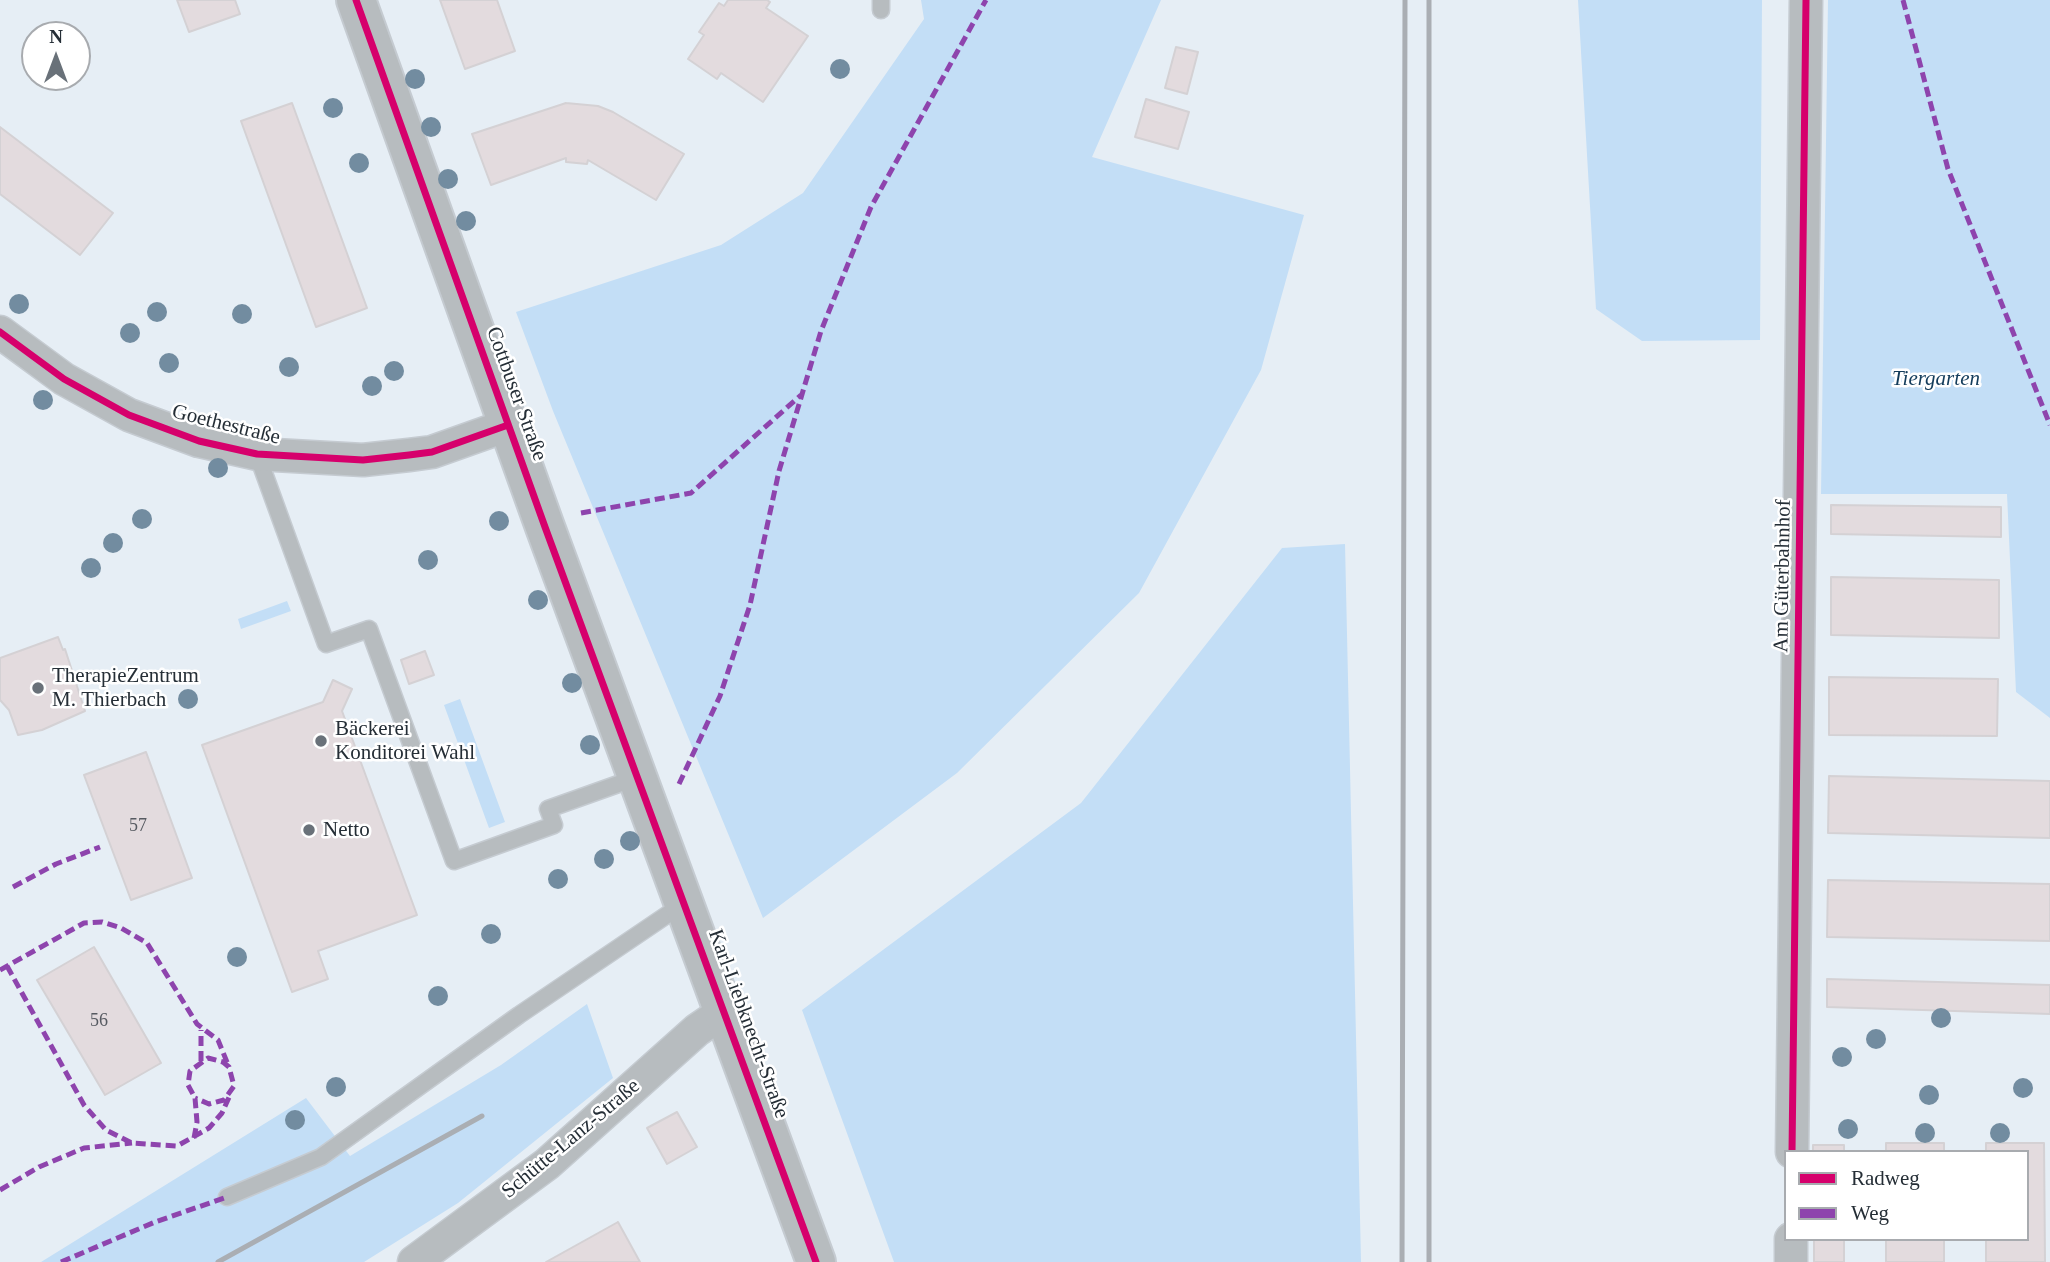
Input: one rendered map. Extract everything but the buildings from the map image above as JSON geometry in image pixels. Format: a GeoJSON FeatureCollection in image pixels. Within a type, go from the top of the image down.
{"type":"FeatureCollection","features":[{"type":"Feature","properties":{"kind":"street","name":"Cottbuser Straße"},"geometry":{"type":"LineString","coordinates":[[356,0],[508,425],[642,787]]}},
{"type":"Feature","properties":{"kind":"street","name":"Am Güterbahnhof"},"geometry":{"type":"LineString","coordinates":[[1792,1150],[1806,0]]}},
{"type":"Feature","properties":{"kind":"street","name":"Goethestraße"},"geometry":{"type":"LineString","coordinates":[[5,346],[129,415],[199,441],[257,454],[363,460],[432,452],[508,425]]}},
{"type":"Feature","properties":{"kind":"street","name":"Karl-Liebknecht-Straße"},"geometry":{"type":"LineString","coordinates":[[642,787],[816,1262]]}},
{"type":"Feature","properties":{"kind":"street","name":"Schütte-Lanz-Straße"},"geometry":{"type":"LineString","coordinates":[[414,1262],[547,1164],[697,1030],[725,1011]]}},
{"type":"Feature","properties":{"kind":"street"},"geometry":{"type":"LineString","coordinates":[[1791,1241],[1791,1262]]}},
{"type":"Feature","properties":{"kind":"lane"},"geometry":{"type":"LineString","coordinates":[[257,454],[326,644],[369,629],[454,862],[554,825],[548,809],[642,787]]}},
{"type":"Feature","properties":{"kind":"lane"},"geometry":{"type":"LineString","coordinates":[[228,1197],[321,1157],[519,1015],[684,903]]}},
{"type":"Feature","properties":{"kind":"green space"},"geometry":{"type":"Polygon","coordinates":[[[921,0],[1161,0],[1092,157],[1304,215],[1261,370],[1139,593],[957,773],[763,918],[553,411],[516,312],[721,245],[803,193],[924,19],[921,0]]]}},
{"type":"Feature","properties":{"kind":"green space"},"geometry":{"type":"Polygon","coordinates":[[[1578,0],[1762,0],[1760,340],[1642,341],[1596,309],[1578,0]]]}},
{"type":"Feature","properties":{"kind":"green space","name":"Tiergarten"},"geometry":{"type":"Polygon","coordinates":[[[1828,0],[2050,0],[2050,718],[2016,692],[2007,494],[1821,494],[1828,0]]]}},
{"type":"Feature","properties":{"kind":"green space"},"geometry":{"type":"Polygon","coordinates":[[[1345,544],[1361,1262],[894,1262],[802,1010],[1081,803],[1282,548],[1345,544]]]}},
{"type":"Feature","properties":{"kind":"green space"},"geometry":{"type":"Polygon","coordinates":[[[287,601],[291,611],[241,629],[238,619],[287,601]]]}},
{"type":"Feature","properties":{"kind":"green space"},"geometry":{"type":"Polygon","coordinates":[[[460,699],[505,822],[489,828],[444,705],[460,699]]]}},
{"type":"Feature","properties":{"kind":"green space"},"geometry":{"type":"Polygon","coordinates":[[[587,1004],[613,1078],[458,1203],[364,1262],[41,1262],[306,1098],[350,1156],[501,1065],[587,1004]]]}},
{"type":"Feature","properties":{"kind":"railway"},"geometry":{"type":"LineString","coordinates":[[1402,1262],[1405,0]]}},
{"type":"Feature","properties":{"kind":"railway"},"geometry":{"type":"LineString","coordinates":[[1429,0],[1429,1262]]}},
{"type":"Feature","properties":{"kind":"railway"},"geometry":{"type":"LineString","coordinates":[[218,1262],[482,1116]]}},
{"type":"Feature","properties":{"kind":"marked path"},"geometry":{"type":"LineString","coordinates":[[679,784],[720,696],[750,605],[779,471],[821,331],[871,207],[986,0]]}},
{"type":"Feature","properties":{"kind":"marked path"},"geometry":{"type":"LineString","coordinates":[[1903,0],[1948,169],[2050,425]]}},
{"type":"Feature","properties":{"kind":"marked path"},"geometry":{"type":"LineString","coordinates":[[581,513],[691,493],[801,395]]}},
{"type":"Feature","properties":{"kind":"marked path"},"geometry":{"type":"LineString","coordinates":[[13,887],[56,864],[100,847]]}},
{"type":"Feature","properties":{"kind":"marked path"},"geometry":{"type":"LineString","coordinates":[[0,970],[84,923],[102,922],[121,928],[147,943],[197,1024],[218,1040],[229,1067]]}},
{"type":"Feature","properties":{"kind":"marked path"},"geometry":{"type":"LineString","coordinates":[[7,966],[84,1105],[106,1130],[132,1143],[177,1146],[209,1128],[222,1113],[230,1095]]}},
{"type":"Feature","properties":{"kind":"marked path"},"geometry":{"type":"LineString","coordinates":[[201,1030],[201,1061]]}},
{"type":"Feature","properties":{"kind":"marked path"},"geometry":{"type":"LineString","coordinates":[[194,1138],[197,1122],[195,1098],[188,1085],[190,1071],[208,1058],[223,1062],[229,1067],[234,1086],[224,1100],[209,1104],[195,1098]]}},
{"type":"Feature","properties":{"kind":"marked path"},"geometry":{"type":"LineString","coordinates":[[0,1190],[39,1167],[84,1148],[132,1143]]}},
{"type":"Feature","properties":{"kind":"marked path"},"geometry":{"type":"LineString","coordinates":[[61,1262],[155,1222],[227,1197]]}},
{"type":"Feature","properties":{"kind":"cycle path"},"geometry":{"type":"LineString","coordinates":[[356,0],[545,527],[816,1262]]}},
{"type":"Feature","properties":{"kind":"cycle path"},"geometry":{"type":"LineString","coordinates":[[1792,1150],[1806,0]]}},
{"type":"Feature","properties":{"kind":"cycle path"},"geometry":{"type":"LineString","coordinates":[[0,332],[64,379],[129,415],[199,441],[257,454],[363,460],[409,455],[432,452],[508,425]]}},
{"type":"Feature","properties":{"kind":"place","name":"TherapieZentrum M. Thierbach"},"geometry":{"type":"Point","coordinates":[38,688]}},
{"type":"Feature","properties":{"kind":"place","name":"Bäckerei Konditorei Wahl"},"geometry":{"type":"Point","coordinates":[321,741]}},
{"type":"Feature","properties":{"kind":"place","name":"Netto"},"geometry":{"type":"Point","coordinates":[309,830]}}]}
